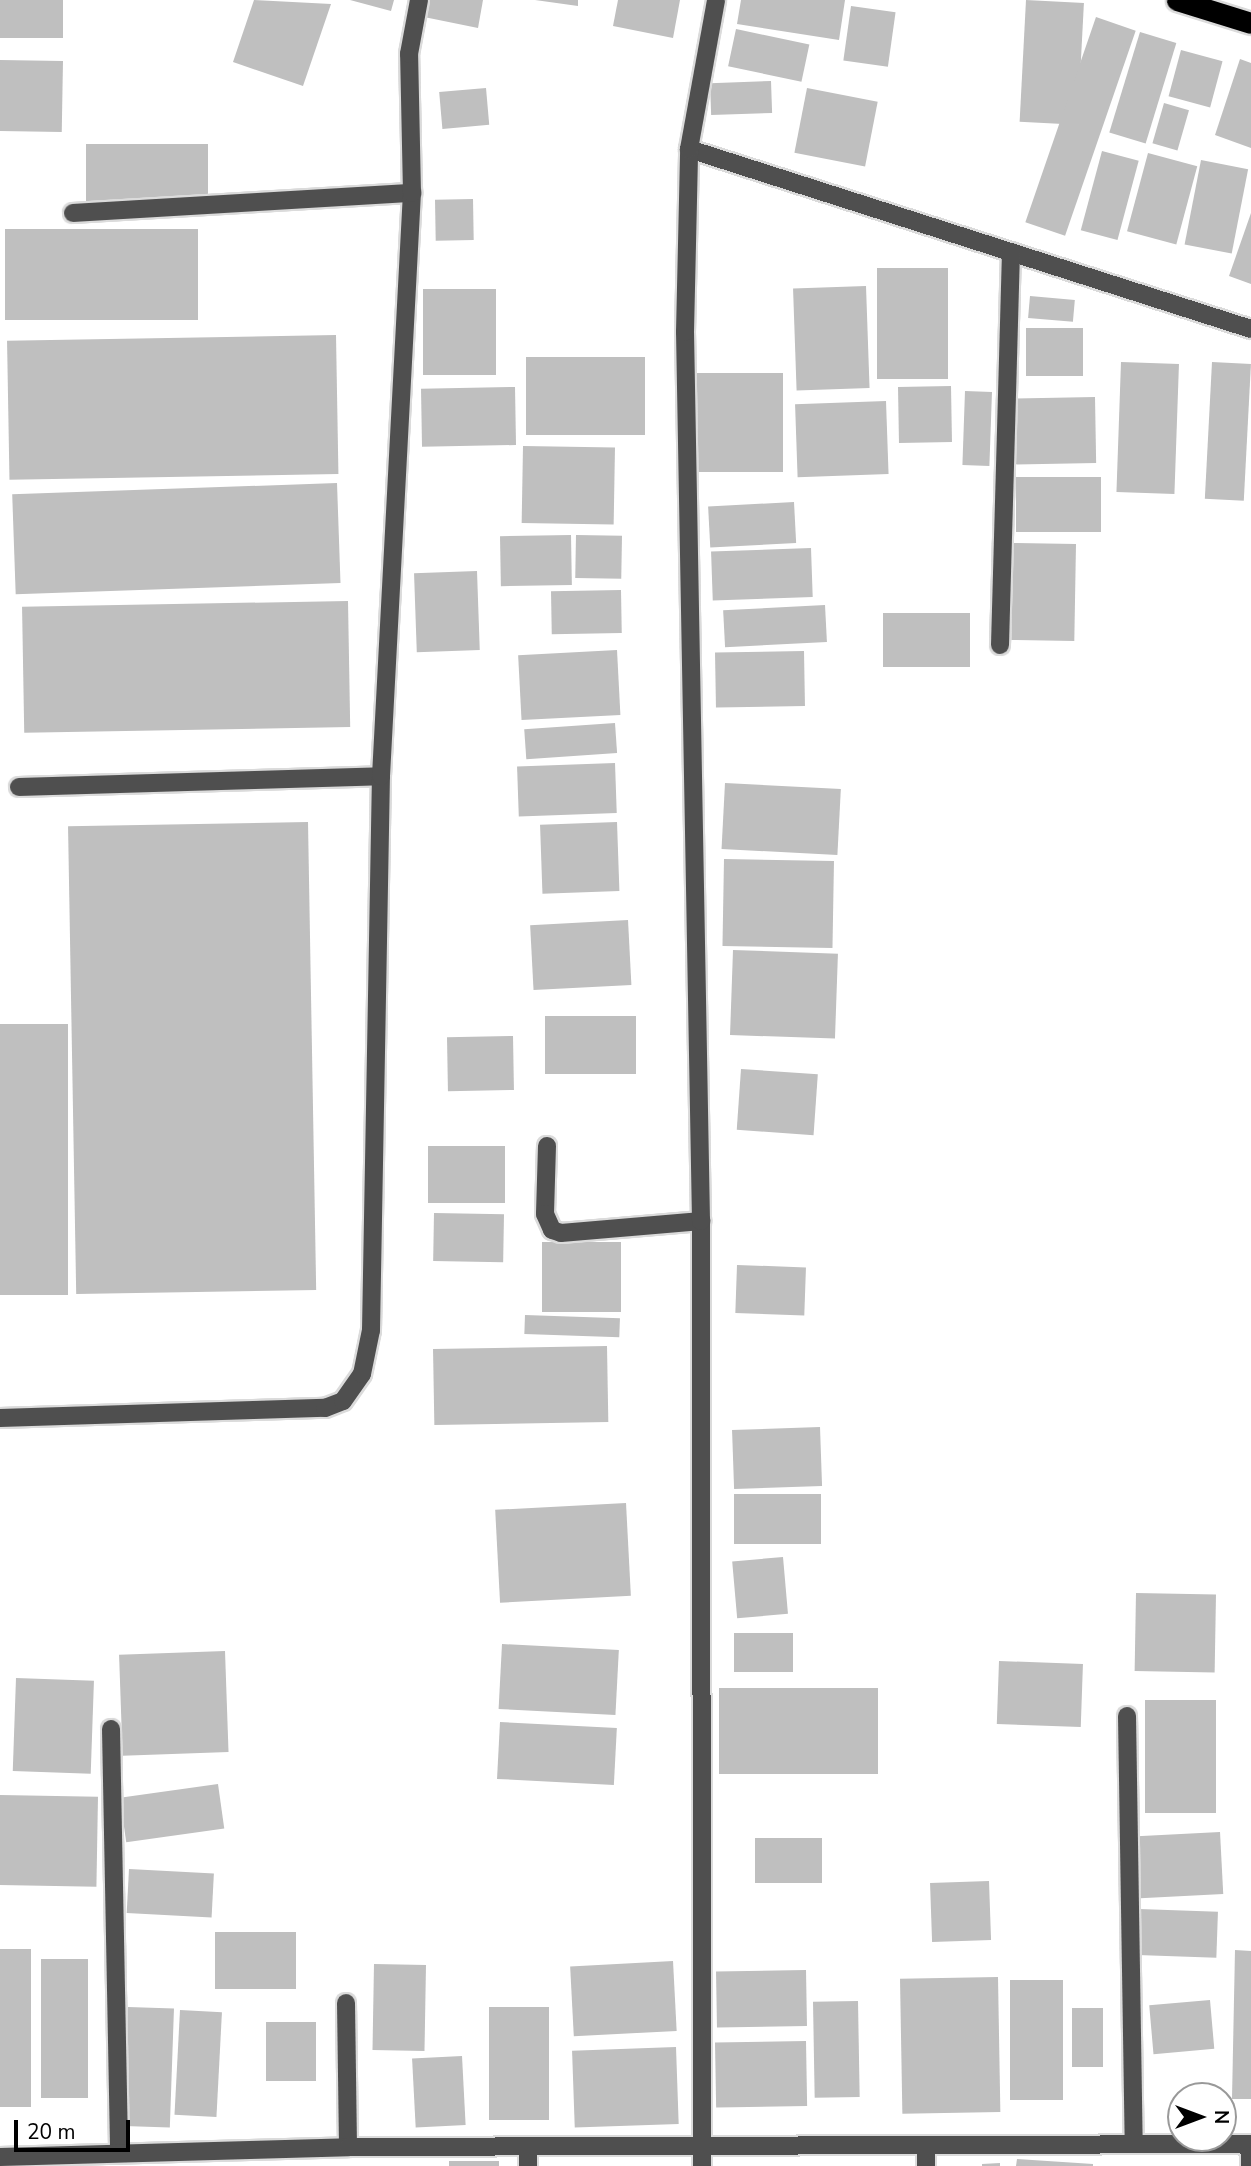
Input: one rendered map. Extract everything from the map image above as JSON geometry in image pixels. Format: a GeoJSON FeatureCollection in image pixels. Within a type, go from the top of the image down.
{"type":"FeatureCollection","features":[{"type":"Feature","properties":{"kind":"highway"},"geometry":{"type":"LineString","coordinates":[[1177,0],[1251,23]]}},
{"type":"Feature","properties":{"kind":"street"},"geometry":{"type":"LineString","coordinates":[[0,1418],[325,1408],[343,1401],[362,1374],[371,1331],[381,776],[412,193],[409,54],[419,0]]}},
{"type":"Feature","properties":{"kind":"street"},"geometry":{"type":"LineString","coordinates":[[702,2166],[701,1221],[685,332],[689,149],[716,0]]}},
{"type":"Feature","properties":{"kind":"street"},"geometry":{"type":"LineString","coordinates":[[689,149],[1251,329]]}},
{"type":"Feature","properties":{"kind":"street"},"geometry":{"type":"LineString","coordinates":[[73,213],[412,193]]}},
{"type":"Feature","properties":{"kind":"street"},"geometry":{"type":"LineString","coordinates":[[1000,645],[1011,252]]}},
{"type":"Feature","properties":{"kind":"street"},"geometry":{"type":"LineString","coordinates":[[19,787],[381,776]]}},
{"type":"Feature","properties":{"kind":"street"},"geometry":{"type":"LineString","coordinates":[[547,1146],[545,1214],[552,1230],[561,1233],[701,1221]]}},
{"type":"Feature","properties":{"kind":"street"},"geometry":{"type":"LineString","coordinates":[[1127,1716],[1134,2143]]}},
{"type":"Feature","properties":{"kind":"street"},"geometry":{"type":"LineString","coordinates":[[111,1729],[119,2153]]}},
{"type":"Feature","properties":{"kind":"street"},"geometry":{"type":"LineString","coordinates":[[346,2003],[348,2147]]}},
{"type":"Feature","properties":{"kind":"street"},"geometry":{"type":"LineString","coordinates":[[0,2157],[79,2160],[119,2153],[168,2159],[348,2147],[413,2157],[528,2157],[702,2147],[1134,2143],[1250,2144],[1250,2166]]}},
{"type":"Feature","properties":{"kind":"street"},"geometry":{"type":"LineString","coordinates":[[926,2147],[926,2166]]}},
{"type":"Feature","properties":{"kind":"building"},"geometry":{"type":"Polygon","coordinates":[[[0,0],[63,0],[63,38],[0,38],[0,0]]]}},
{"type":"Feature","properties":{"kind":"building"},"geometry":{"type":"Polygon","coordinates":[[[254,0],[331,4],[303,86],[233,62],[254,0]]]}},
{"type":"Feature","properties":{"kind":"building"},"geometry":{"type":"Polygon","coordinates":[[[350,0],[394,0],[391,11],[350,0]]]}},
{"type":"Feature","properties":{"kind":"building"},"geometry":{"type":"Polygon","coordinates":[[[427,0],[483,0],[478,28],[424,17],[427,0]]]}},
{"type":"Feature","properties":{"kind":"building"},"geometry":{"type":"Polygon","coordinates":[[[535,0],[578,0],[578,6],[535,0]]]}},
{"type":"Feature","properties":{"kind":"building"},"geometry":{"type":"Polygon","coordinates":[[[618,0],[680,0],[673,38],[613,26],[618,0]]]}},
{"type":"Feature","properties":{"kind":"building"},"geometry":{"type":"Polygon","coordinates":[[[741,0],[845,0],[839,40],[737,24],[741,0]]]}},
{"type":"Feature","properties":{"kind":"building"},"geometry":{"type":"Polygon","coordinates":[[[1026,0],[1084,3],[1078,125],[1020,122],[1026,0]]]}},
{"type":"Feature","properties":{"kind":"building"},"geometry":{"type":"Polygon","coordinates":[[[851,6],[896,12],[888,67],[843,60],[851,6]]]}},
{"type":"Feature","properties":{"kind":"building"},"geometry":{"type":"Polygon","coordinates":[[[1096,17],[1136,31],[1065,236],[1025,222],[1096,17]]]}},
{"type":"Feature","properties":{"kind":"building"},"geometry":{"type":"Polygon","coordinates":[[[736,29],[809,45],[801,82],[728,66],[736,29]]]}},
{"type":"Feature","properties":{"kind":"building"},"geometry":{"type":"Polygon","coordinates":[[[1140,32],[1176,43],[1146,144],[1109,132],[1140,32]]]}},
{"type":"Feature","properties":{"kind":"building"},"geometry":{"type":"Polygon","coordinates":[[[1181,50],[1223,61],[1210,107],[1169,96],[1181,50]]]}},
{"type":"Feature","properties":{"kind":"building"},"geometry":{"type":"Polygon","coordinates":[[[1240,59],[1251,63],[1251,148],[1215,135],[1240,59]]]}},
{"type":"Feature","properties":{"kind":"building"},"geometry":{"type":"Polygon","coordinates":[[[0,60],[63,61],[62,132],[0,131],[0,60]]]}},
{"type":"Feature","properties":{"kind":"building"},"geometry":{"type":"Polygon","coordinates":[[[771,81],[772,113],[711,115],[710,83],[771,81]]]}},
{"type":"Feature","properties":{"kind":"building"},"geometry":{"type":"Polygon","coordinates":[[[486,88],[489,125],[442,129],[439,92],[486,88]]]}},
{"type":"Feature","properties":{"kind":"building"},"geometry":{"type":"Polygon","coordinates":[[[807,88],[878,102],[865,167],[794,153],[807,88]]]}},
{"type":"Feature","properties":{"kind":"building"},"geometry":{"type":"Polygon","coordinates":[[[1164,103],[1189,110],[1177,151],[1152,143],[1164,103]]]}},
{"type":"Feature","properties":{"kind":"building"},"geometry":{"type":"Polygon","coordinates":[[[86,144],[208,144],[208,201],[86,201],[86,144]]]}},
{"type":"Feature","properties":{"kind":"building"},"geometry":{"type":"Polygon","coordinates":[[[1102,151],[1139,161],[1117,240],[1081,230],[1102,151]]]}},
{"type":"Feature","properties":{"kind":"building"},"geometry":{"type":"Polygon","coordinates":[[[1148,153],[1197,166],[1176,244],[1127,231],[1148,153]]]}},
{"type":"Feature","properties":{"kind":"building"},"geometry":{"type":"Polygon","coordinates":[[[1201,160],[1248,169],[1232,254],[1185,244],[1201,160]]]}},
{"type":"Feature","properties":{"kind":"building"},"geometry":{"type":"Polygon","coordinates":[[[473,199],[474,240],[436,241],[435,200],[473,199]]]}},
{"type":"Feature","properties":{"kind":"building"},"geometry":{"type":"Polygon","coordinates":[[[1251,213],[1251,284],[1229,276],[1251,213]]]}},
{"type":"Feature","properties":{"kind":"building"},"geometry":{"type":"Polygon","coordinates":[[[5,229],[198,229],[198,320],[5,320],[5,229]]]}},
{"type":"Feature","properties":{"kind":"building"},"geometry":{"type":"Polygon","coordinates":[[[877,268],[948,268],[948,379],[877,379],[877,268]]]}},
{"type":"Feature","properties":{"kind":"building"},"geometry":{"type":"Polygon","coordinates":[[[866,286],[870,388],[797,390],[793,289],[866,286]]]}},
{"type":"Feature","properties":{"kind":"building"},"geometry":{"type":"Polygon","coordinates":[[[423,289],[496,289],[496,375],[423,375],[423,289]]]}},
{"type":"Feature","properties":{"kind":"building"},"geometry":{"type":"Polygon","coordinates":[[[1030,296],[1075,300],[1073,322],[1028,318],[1030,296]]]}},
{"type":"Feature","properties":{"kind":"building"},"geometry":{"type":"Polygon","coordinates":[[[1026,328],[1083,328],[1083,376],[1026,376],[1026,328]]]}},
{"type":"Feature","properties":{"kind":"building"},"geometry":{"type":"Polygon","coordinates":[[[336,335],[338,474],[9,480],[7,341],[336,335]]]}},
{"type":"Feature","properties":{"kind":"building"},"geometry":{"type":"Polygon","coordinates":[[[526,357],[645,357],[645,435],[526,435],[526,357]]]}},
{"type":"Feature","properties":{"kind":"building"},"geometry":{"type":"Polygon","coordinates":[[[1121,362],[1179,364],[1174,494],[1116,492],[1121,362]]]}},
{"type":"Feature","properties":{"kind":"building"},"geometry":{"type":"Polygon","coordinates":[[[1212,362],[1251,364],[1244,501],[1205,499],[1212,362]]]}},
{"type":"Feature","properties":{"kind":"building"},"geometry":{"type":"Polygon","coordinates":[[[692,373],[783,373],[783,472],[692,472],[692,373]]]}},
{"type":"Feature","properties":{"kind":"building"},"geometry":{"type":"Polygon","coordinates":[[[951,386],[952,442],[899,443],[898,387],[951,386]]]}},
{"type":"Feature","properties":{"kind":"building"},"geometry":{"type":"Polygon","coordinates":[[[515,387],[516,445],[422,447],[421,389],[515,387]]]}},
{"type":"Feature","properties":{"kind":"building"},"geometry":{"type":"Polygon","coordinates":[[[965,391],[992,392],[989,466],[962,465],[965,391]]]}},
{"type":"Feature","properties":{"kind":"building"},"geometry":{"type":"Polygon","coordinates":[[[1095,397],[1096,463],[1012,464],[1011,398],[1095,397]]]}},
{"type":"Feature","properties":{"kind":"building"},"geometry":{"type":"Polygon","coordinates":[[[886,401],[889,474],[798,477],[795,404],[886,401]]]}},
{"type":"Feature","properties":{"kind":"building"},"geometry":{"type":"Polygon","coordinates":[[[523,446],[615,448],[614,525],[522,523],[523,446]]]}},
{"type":"Feature","properties":{"kind":"building"},"geometry":{"type":"Polygon","coordinates":[[[1016,477],[1101,477],[1101,532],[1016,532],[1016,477]]]}},
{"type":"Feature","properties":{"kind":"building"},"geometry":{"type":"Polygon","coordinates":[[[337,483],[340,583],[16,594],[12,494],[337,483]]]}},
{"type":"Feature","properties":{"kind":"building"},"geometry":{"type":"Polygon","coordinates":[[[794,502],[796,543],[710,547],[708,507],[794,502]]]}},
{"type":"Feature","properties":{"kind":"building"},"geometry":{"type":"Polygon","coordinates":[[[571,535],[572,585],[501,586],[500,536],[571,535]]]}},
{"type":"Feature","properties":{"kind":"building"},"geometry":{"type":"Polygon","coordinates":[[[576,535],[622,536],[621,579],[575,578],[576,535]]]}},
{"type":"Feature","properties":{"kind":"building"},"geometry":{"type":"Polygon","coordinates":[[[1013,543],[1076,544],[1074,641],[1011,640],[1013,543]]]}},
{"type":"Feature","properties":{"kind":"building"},"geometry":{"type":"Polygon","coordinates":[[[811,548],[813,597],[713,600],[711,551],[811,548]]]}},
{"type":"Feature","properties":{"kind":"building"},"geometry":{"type":"Polygon","coordinates":[[[477,571],[480,650],[417,652],[414,573],[477,571]]]}},
{"type":"Feature","properties":{"kind":"building"},"geometry":{"type":"Polygon","coordinates":[[[621,590],[622,633],[552,634],[551,591],[621,590]]]}},
{"type":"Feature","properties":{"kind":"building"},"geometry":{"type":"Polygon","coordinates":[[[348,601],[350,727],[24,733],[22,607],[348,601]]]}},
{"type":"Feature","properties":{"kind":"building"},"geometry":{"type":"Polygon","coordinates":[[[825,605],[827,642],[725,647],[723,610],[825,605]]]}},
{"type":"Feature","properties":{"kind":"building"},"geometry":{"type":"Polygon","coordinates":[[[883,613],[970,613],[970,667],[883,667],[883,613]]]}},
{"type":"Feature","properties":{"kind":"building"},"geometry":{"type":"Polygon","coordinates":[[[617,650],[620,715],[522,720],[518,655],[617,650]]]}},
{"type":"Feature","properties":{"kind":"building"},"geometry":{"type":"Polygon","coordinates":[[[804,651],[805,706],[716,708],[715,653],[804,651]]]}},
{"type":"Feature","properties":{"kind":"building"},"geometry":{"type":"Polygon","coordinates":[[[615,723],[617,753],[526,759],[524,729],[615,723]]]}},
{"type":"Feature","properties":{"kind":"building"},"geometry":{"type":"Polygon","coordinates":[[[615,763],[617,813],[519,816],[517,766],[615,763]]]}},
{"type":"Feature","properties":{"kind":"building"},"geometry":{"type":"Polygon","coordinates":[[[725,783],[841,789],[837,855],[722,849],[725,783]]]}},
{"type":"Feature","properties":{"kind":"building"},"geometry":{"type":"Polygon","coordinates":[[[308,822],[316,1290],[76,1294],[68,826],[308,822]]]}},
{"type":"Feature","properties":{"kind":"building"},"geometry":{"type":"Polygon","coordinates":[[[617,822],[619,891],[542,894],[540,825],[617,822]]]}},
{"type":"Feature","properties":{"kind":"building"},"geometry":{"type":"Polygon","coordinates":[[[724,859],[834,861],[832,948],[722,946],[724,859]]]}},
{"type":"Feature","properties":{"kind":"building"},"geometry":{"type":"Polygon","coordinates":[[[628,920],[631,985],[534,990],[530,925],[628,920]]]}},
{"type":"Feature","properties":{"kind":"building"},"geometry":{"type":"Polygon","coordinates":[[[733,950],[838,954],[835,1039],[730,1035],[733,950]]]}},
{"type":"Feature","properties":{"kind":"building"},"geometry":{"type":"Polygon","coordinates":[[[545,1016],[636,1016],[636,1074],[545,1074],[545,1016]]]}},
{"type":"Feature","properties":{"kind":"building"},"geometry":{"type":"Polygon","coordinates":[[[0,1024],[68,1024],[68,1295],[0,1295],[0,1024]]]}},
{"type":"Feature","properties":{"kind":"building"},"geometry":{"type":"Polygon","coordinates":[[[513,1036],[514,1090],[448,1091],[447,1037],[513,1036]]]}},
{"type":"Feature","properties":{"kind":"building"},"geometry":{"type":"Polygon","coordinates":[[[741,1069],[818,1074],[814,1135],[737,1130],[741,1069]]]}},
{"type":"Feature","properties":{"kind":"building"},"geometry":{"type":"Polygon","coordinates":[[[428,1146],[505,1146],[505,1203],[428,1203],[428,1146]]]}},
{"type":"Feature","properties":{"kind":"building"},"geometry":{"type":"Polygon","coordinates":[[[434,1213],[504,1214],[503,1262],[433,1261],[434,1213]]]}},
{"type":"Feature","properties":{"kind":"building"},"geometry":{"type":"Polygon","coordinates":[[[542,1242],[621,1242],[621,1312],[542,1312],[542,1242]]]}},
{"type":"Feature","properties":{"kind":"building"},"geometry":{"type":"Polygon","coordinates":[[[737,1265],[806,1267],[804,1315],[735,1313],[737,1265]]]}},
{"type":"Feature","properties":{"kind":"building"},"geometry":{"type":"Polygon","coordinates":[[[525,1315],[620,1318],[619,1337],[524,1334],[525,1315]]]}},
{"type":"Feature","properties":{"kind":"building"},"geometry":{"type":"Polygon","coordinates":[[[607,1346],[608,1422],[434,1425],[433,1349],[607,1346]]]}},
{"type":"Feature","properties":{"kind":"building"},"geometry":{"type":"Polygon","coordinates":[[[820,1427],[822,1486],[734,1489],[732,1430],[820,1427]]]}},
{"type":"Feature","properties":{"kind":"building"},"geometry":{"type":"Polygon","coordinates":[[[734,1494],[821,1494],[821,1544],[734,1544],[734,1494]]]}},
{"type":"Feature","properties":{"kind":"building"},"geometry":{"type":"Polygon","coordinates":[[[626,1503],[631,1596],[500,1603],[495,1510],[626,1503]]]}},
{"type":"Feature","properties":{"kind":"building"},"geometry":{"type":"Polygon","coordinates":[[[783,1557],[788,1614],[737,1618],[732,1561],[783,1557]]]}},
{"type":"Feature","properties":{"kind":"building"},"geometry":{"type":"Polygon","coordinates":[[[1136,1593],[1216,1594],[1215,1672],[1135,1671],[1136,1593]]]}},
{"type":"Feature","properties":{"kind":"building"},"geometry":{"type":"Polygon","coordinates":[[[734,1633],[793,1633],[793,1672],[734,1672],[734,1633]]]}},
{"type":"Feature","properties":{"kind":"building"},"geometry":{"type":"Polygon","coordinates":[[[502,1644],[619,1650],[615,1715],[499,1709],[502,1644]]]}},
{"type":"Feature","properties":{"kind":"building"},"geometry":{"type":"Polygon","coordinates":[[[225,1651],[229,1752],[123,1756],[119,1655],[225,1651]]]}},
{"type":"Feature","properties":{"kind":"building"},"geometry":{"type":"Polygon","coordinates":[[[999,1661],[1083,1664],[1081,1727],[997,1724],[999,1661]]]}},
{"type":"Feature","properties":{"kind":"building"},"geometry":{"type":"Polygon","coordinates":[[[16,1678],[94,1681],[91,1774],[13,1771],[16,1678]]]}},
{"type":"Feature","properties":{"kind":"building"},"geometry":{"type":"Polygon","coordinates":[[[719,1688],[878,1688],[878,1774],[719,1774],[719,1688]]]}},
{"type":"Feature","properties":{"kind":"building"},"geometry":{"type":"Polygon","coordinates":[[[1145,1700],[1216,1700],[1216,1813],[1145,1813],[1145,1700]]]}},
{"type":"Feature","properties":{"kind":"building"},"geometry":{"type":"Polygon","coordinates":[[[500,1722],[617,1728],[614,1785],[497,1779],[500,1722]]]}},
{"type":"Feature","properties":{"kind":"building"},"geometry":{"type":"Polygon","coordinates":[[[218,1784],[224,1829],[126,1842],[120,1798],[218,1784]]]}},
{"type":"Feature","properties":{"kind":"building"},"geometry":{"type":"Polygon","coordinates":[[[0,1795],[98,1797],[96,1887],[0,1885],[0,1795]]]}},
{"type":"Feature","properties":{"kind":"building"},"geometry":{"type":"Polygon","coordinates":[[[1220,1832],[1223,1894],[1135,1899],[1132,1837],[1220,1832]]]}},
{"type":"Feature","properties":{"kind":"building"},"geometry":{"type":"Polygon","coordinates":[[[755,1838],[822,1838],[822,1883],[755,1883],[755,1838]]]}},
{"type":"Feature","properties":{"kind":"building"},"geometry":{"type":"Polygon","coordinates":[[[129,1869],[214,1873],[212,1917],[127,1913],[129,1869]]]}},
{"type":"Feature","properties":{"kind":"building"},"geometry":{"type":"Polygon","coordinates":[[[989,1881],[991,1940],[932,1942],[930,1883],[989,1881]]]}},
{"type":"Feature","properties":{"kind":"building"},"geometry":{"type":"Polygon","coordinates":[[[1139,1909],[1218,1912],[1216,1958],[1137,1955],[1139,1909]]]}},
{"type":"Feature","properties":{"kind":"building"},"geometry":{"type":"Polygon","coordinates":[[[215,1932],[296,1932],[296,1989],[215,1989],[215,1932]]]}},
{"type":"Feature","properties":{"kind":"building"},"geometry":{"type":"Polygon","coordinates":[[[0,1949],[31,1949],[31,2107],[0,2107],[0,1949]]]}},
{"type":"Feature","properties":{"kind":"building"},"geometry":{"type":"Polygon","coordinates":[[[1235,1950],[1251,1951],[1251,2099],[1237,2099],[1237,2082],[1232,2082],[1235,1950]]]}},
{"type":"Feature","properties":{"kind":"building"},"geometry":{"type":"Polygon","coordinates":[[[41,1959],[88,1959],[88,2098],[41,2098],[41,1959]]]}},
{"type":"Feature","properties":{"kind":"building"},"geometry":{"type":"Polygon","coordinates":[[[673,1961],[677,2031],[574,2036],[570,1966],[673,1961]]]}},
{"type":"Feature","properties":{"kind":"building"},"geometry":{"type":"Polygon","coordinates":[[[374,1964],[426,1965],[424,2051],[372,2050],[374,1964]]]}},
{"type":"Feature","properties":{"kind":"building"},"geometry":{"type":"Polygon","coordinates":[[[806,1970],[807,2026],[717,2028],[716,1972],[806,1970]]]}},
{"type":"Feature","properties":{"kind":"building"},"geometry":{"type":"Polygon","coordinates":[[[998,1977],[1000,2112],[902,2114],[900,1979],[998,1977]]]}},
{"type":"Feature","properties":{"kind":"building"},"geometry":{"type":"Polygon","coordinates":[[[1010,1980],[1063,1980],[1063,2100],[1010,2100],[1010,1980]]]}},
{"type":"Feature","properties":{"kind":"building"},"geometry":{"type":"Polygon","coordinates":[[[1210,2000],[1214,2049],[1154,2054],[1149,2005],[1210,2000]]]}},
{"type":"Feature","properties":{"kind":"building"},"geometry":{"type":"Polygon","coordinates":[[[858,2001],[860,2097],[815,2098],[813,2002],[858,2001]]]}},
{"type":"Feature","properties":{"kind":"building"},"geometry":{"type":"Polygon","coordinates":[[[128,2007],[174,2009],[170,2128],[124,2126],[128,2007]]]}},
{"type":"Feature","properties":{"kind":"building"},"geometry":{"type":"Polygon","coordinates":[[[489,2007],[549,2007],[549,2120],[489,2120],[489,2007]]]}},
{"type":"Feature","properties":{"kind":"building"},"geometry":{"type":"Polygon","coordinates":[[[1072,2008],[1103,2008],[1103,2067],[1072,2067],[1072,2008]]]}},
{"type":"Feature","properties":{"kind":"building"},"geometry":{"type":"Polygon","coordinates":[[[180,2010],[222,2012],[216,2117],[175,2115],[180,2010]]]}},
{"type":"Feature","properties":{"kind":"building"},"geometry":{"type":"Polygon","coordinates":[[[266,2022],[316,2022],[316,2081],[266,2081],[266,2022]]]}},
{"type":"Feature","properties":{"kind":"building"},"geometry":{"type":"Polygon","coordinates":[[[806,2041],[807,2106],[716,2108],[715,2043],[806,2041]]]}},
{"type":"Feature","properties":{"kind":"building"},"geometry":{"type":"Polygon","coordinates":[[[676,2047],[679,2124],[575,2128],[572,2051],[676,2047]]]}},
{"type":"Feature","properties":{"kind":"building"},"geometry":{"type":"Polygon","coordinates":[[[462,2056],[466,2125],[416,2128],[412,2059],[462,2056]]]}},
{"type":"Feature","properties":{"kind":"building"},"geometry":{"type":"Polygon","coordinates":[[[1017,2159],[1093,2164],[1093,2166],[1016,2166],[1017,2159]]]}},
{"type":"Feature","properties":{"kind":"building"},"geometry":{"type":"Polygon","coordinates":[[[449,2161],[499,2161],[499,2166],[449,2166],[449,2161]]]}},
{"type":"Feature","properties":{"kind":"building"},"geometry":{"type":"Polygon","coordinates":[[[1000,2163],[1000,2166],[982,2166],[982,2164],[1000,2163]]]}}]}
